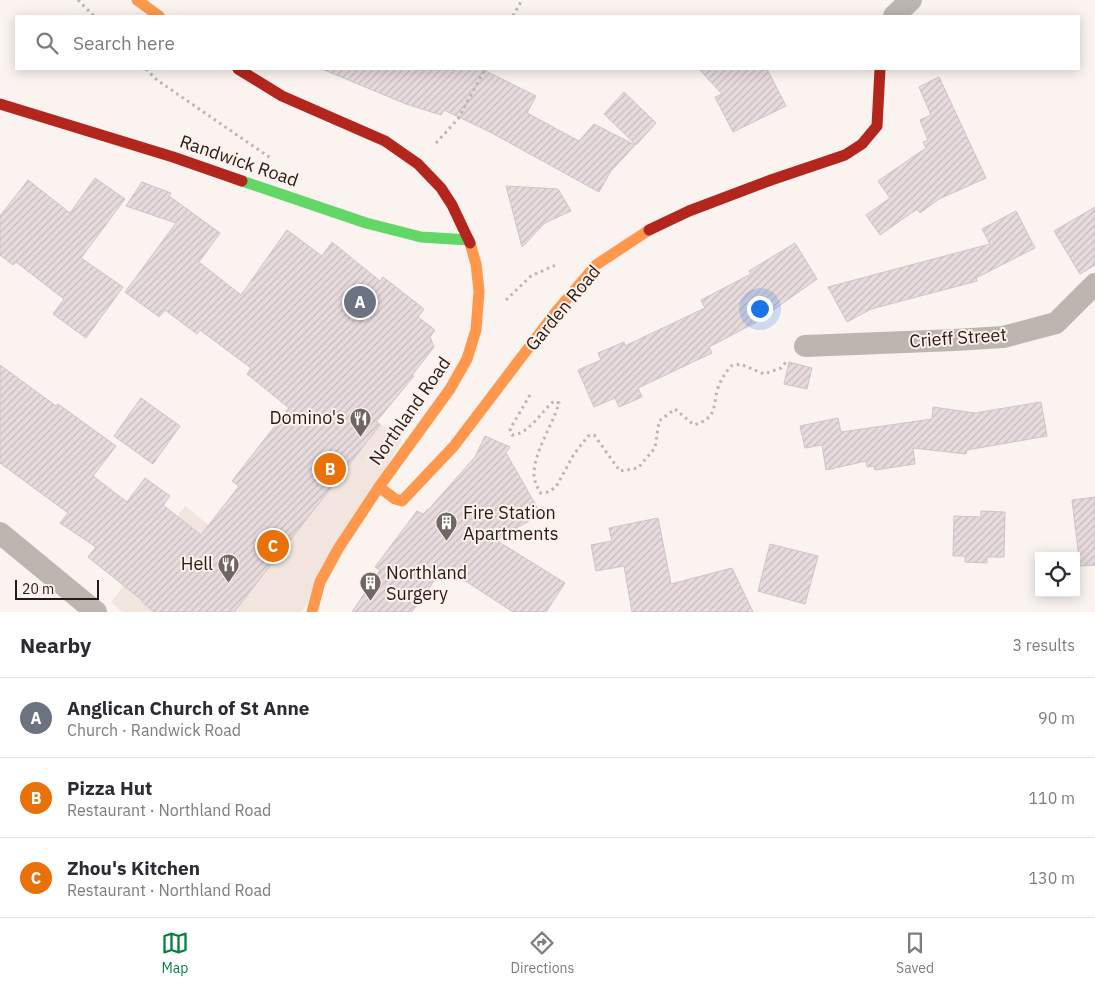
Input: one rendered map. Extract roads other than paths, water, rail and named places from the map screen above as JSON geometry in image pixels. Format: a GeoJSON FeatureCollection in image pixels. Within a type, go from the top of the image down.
{"type":"FeatureCollection","features":[{"type":"Feature","properties":{"kind":"street"},"geometry":{"type":"LineString","coordinates":[[137,0],[158,15]]}},
{"type":"Feature","properties":{"kind":"street"},"geometry":{"type":"LineString","coordinates":[[895,15],[911,0]]}},
{"type":"Feature","properties":{"kind":"street","name":"Northland Road"},"geometry":{"type":"LineString","coordinates":[[240,70],[282,96],[385,141],[418,164],[441,188],[452,205],[469,240],[476,264],[479,291],[476,330],[467,359],[450,389],[378,487],[338,549],[320,582],[312,612]]}},
{"type":"Feature","properties":{"kind":"street","name":"Garden Road"},"geometry":{"type":"LineString","coordinates":[[378,487],[395,499],[402,501],[454,446],[555,313],[596,265],[651,229],[689,211],[845,155],[862,144],[877,126],[880,70]]}},
{"type":"Feature","properties":{"kind":"street","name":"Randwick Road"},"geometry":{"type":"LineString","coordinates":[[0,104],[173,157],[366,223],[421,237],[469,240]]}},
{"type":"Feature","properties":{"kind":"street","name":"Crieff Street"},"geometry":{"type":"LineString","coordinates":[[805,346],[1004,337],[1056,323],[1095,284]]}},
{"type":"Feature","properties":{"kind":"street"},"geometry":{"type":"LineString","coordinates":[[0,533],[96,612]]}},
{"type":"Feature","properties":{"kind":"place","name":"Anglican Church of St Anne"},"geometry":{"type":"Point","coordinates":[360,302]}},
{"type":"Feature","properties":{"kind":"place","name":"Domino's"},"geometry":{"type":"Point","coordinates":[361,437]}},
{"type":"Feature","properties":{"kind":"place","name":"Pizza Hut"},"geometry":{"type":"Point","coordinates":[330,469]}},
{"type":"Feature","properties":{"kind":"place","name":"Fire Station Apartments"},"geometry":{"type":"Point","coordinates":[447,542]}},
{"type":"Feature","properties":{"kind":"place","name":"Zhou's Kitchen"},"geometry":{"type":"Point","coordinates":[273,546]}},
{"type":"Feature","properties":{"kind":"place","name":"Hell"},"geometry":{"type":"Point","coordinates":[229,583]}},
{"type":"Feature","properties":{"kind":"place","name":"Northland Surgery"},"geometry":{"type":"Point","coordinates":[370,602]}}]}
